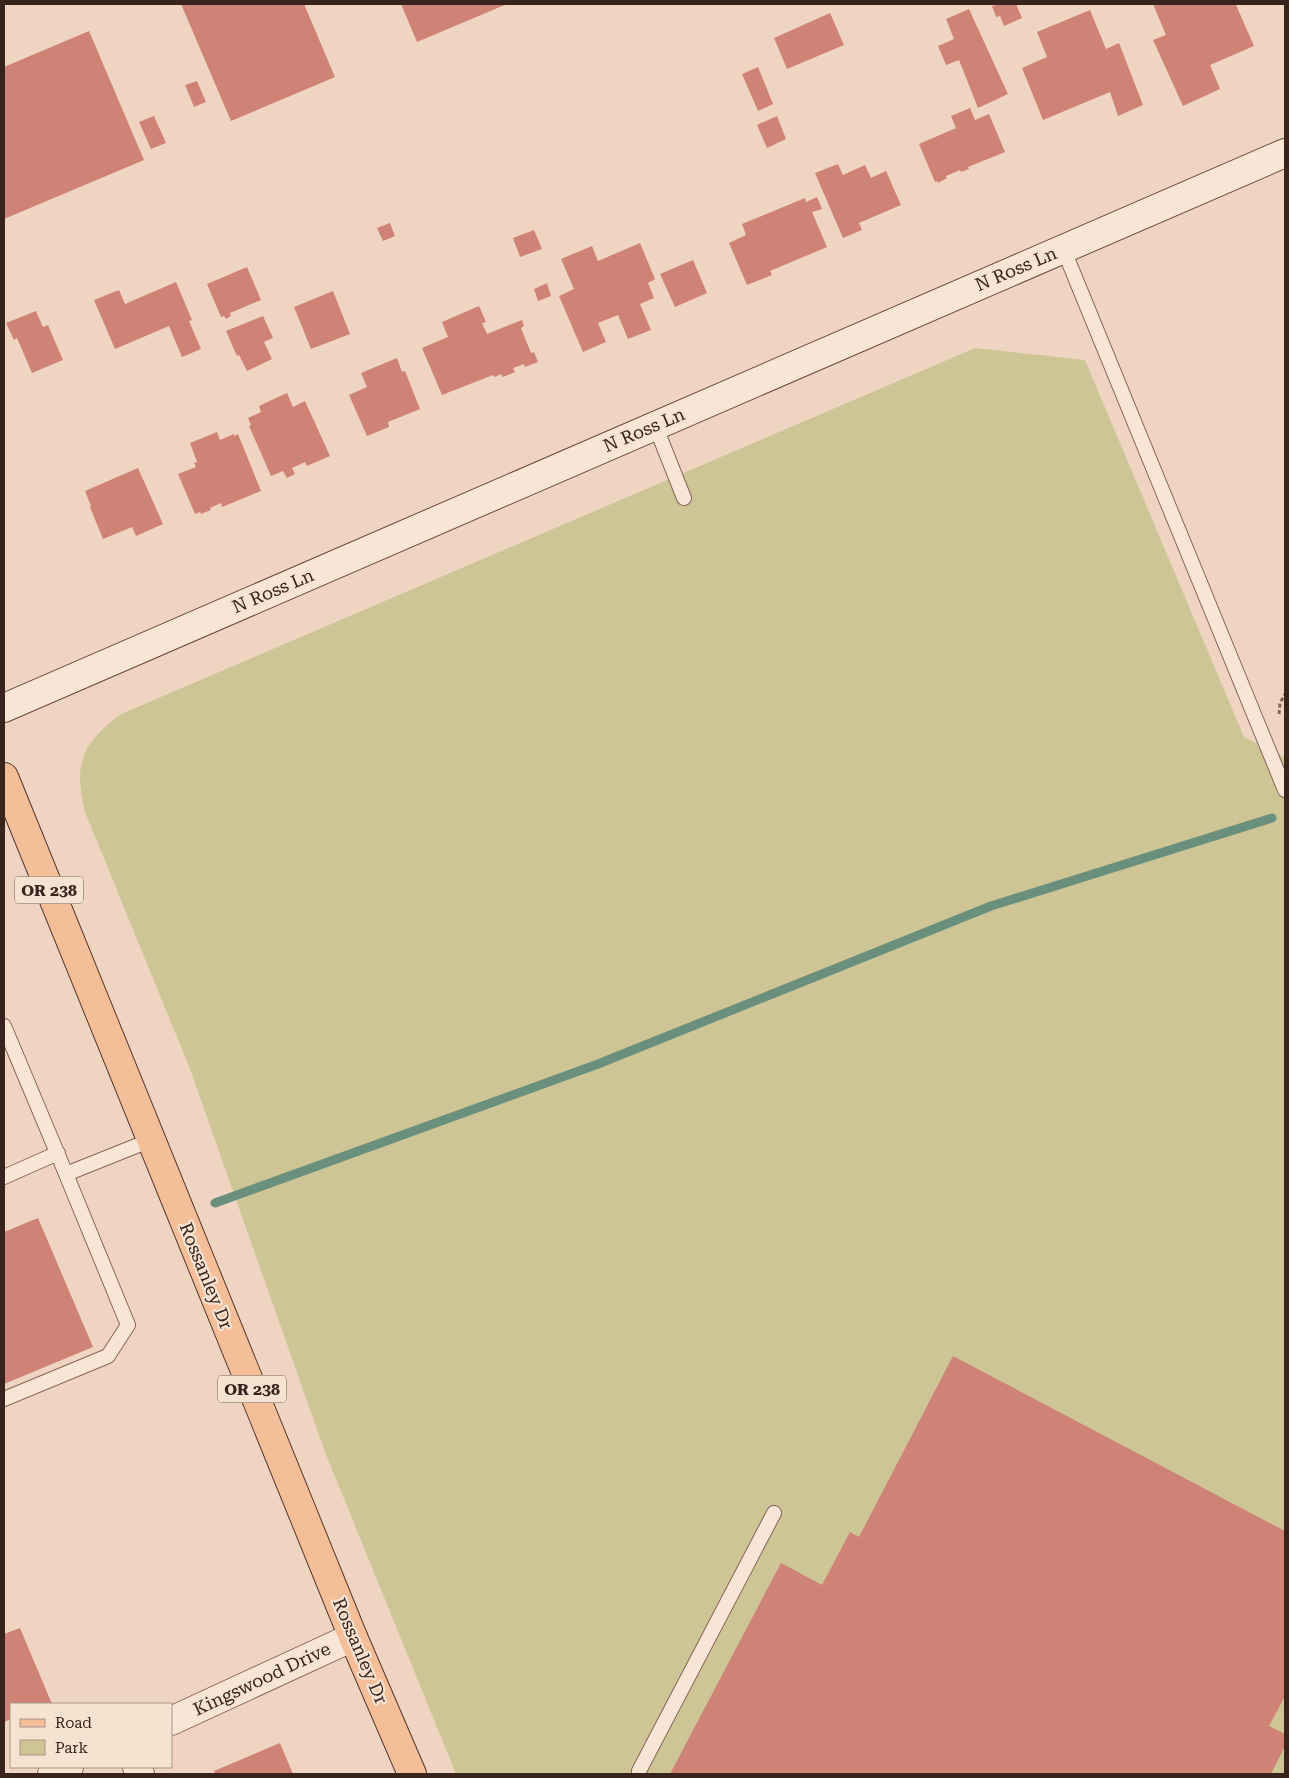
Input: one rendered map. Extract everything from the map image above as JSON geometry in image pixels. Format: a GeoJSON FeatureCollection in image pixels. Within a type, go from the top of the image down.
{"type":"FeatureCollection","features":[{"type":"Feature","properties":{"kind":"main road","name":"N Ross Ln"},"geometry":{"type":"LineString","coordinates":[[4,708],[1285,153]]}},
{"type":"Feature","properties":{"kind":"main road","name":"Rossanley Dr"},"geometry":{"type":"LineString","coordinates":[[4,777],[354,1637],[412,1774]]}},
{"type":"Feature","properties":{"kind":"main road","name":"Kingswood Drive"},"geometry":{"type":"LineString","coordinates":[[172,1721],[354,1637]]}},
{"type":"Feature","properties":{"kind":"main road"},"geometry":{"type":"LineString","coordinates":[[52,1774],[67,1768]]}},
{"type":"Feature","properties":{"kind":"lane"},"geometry":{"type":"LineString","coordinates":[[1063,248],[1285,790]]}},
{"type":"Feature","properties":{"kind":"lane"},"geometry":{"type":"LineString","coordinates":[[655,425],[684,498]]}},
{"type":"Feature","properties":{"kind":"lane"},"geometry":{"type":"LineString","coordinates":[[4,1026],[128,1325],[108,1356],[4,1399]]}},
{"type":"Feature","properties":{"kind":"lane"},"geometry":{"type":"LineString","coordinates":[[66,1174],[151,1140]]}},
{"type":"Feature","properties":{"kind":"lane"},"geometry":{"type":"LineString","coordinates":[[4,1178],[58,1154]]}},
{"type":"Feature","properties":{"kind":"lane"},"geometry":{"type":"LineString","coordinates":[[639,1774],[774,1514]]}},
{"type":"Feature","properties":{"kind":"path"},"geometry":{"type":"LineString","coordinates":[[1278,720],[1280,703],[1285,694]]}},
{"type":"Feature","properties":{"kind":"green space"},"geometry":{"type":"Polygon","coordinates":[[[975,348],[1085,360],[1244,737],[1285,757],[1285,1774],[456,1774],[325,1452],[190,1069],[85,812],[80,781],[84,756],[89,745],[97,735],[121,714],[975,348]]]}},
{"type":"Feature","properties":{"kind":"building"},"geometry":{"type":"Polygon","coordinates":[[[181,4],[304,4],[335,77],[231,121],[181,4]]]}},
{"type":"Feature","properties":{"kind":"building"},"geometry":{"type":"Polygon","coordinates":[[[401,4],[507,4],[417,42],[401,4]]]}},
{"type":"Feature","properties":{"kind":"building"},"geometry":{"type":"Polygon","coordinates":[[[995,4],[1016,4],[1022,18],[1004,26],[1000,16],[996,17],[992,6],[995,4]]]}},
{"type":"Feature","properties":{"kind":"building"},"geometry":{"type":"Polygon","coordinates":[[[1153,4],[1236,5],[1254,46],[1210,65],[1220,89],[1183,106],[1153,40],[1166,35],[1153,4]]]}},
{"type":"Feature","properties":{"kind":"building"},"geometry":{"type":"Polygon","coordinates":[[[969,9],[1008,94],[978,108],[959,60],[946,65],[938,46],[954,39],[946,19],[969,9]]]}},
{"type":"Feature","properties":{"kind":"building"},"geometry":{"type":"Polygon","coordinates":[[[1090,10],[1106,49],[1119,43],[1143,105],[1118,116],[1110,92],[1043,120],[1022,68],[1047,57],[1037,32],[1090,10]]]}},
{"type":"Feature","properties":{"kind":"building"},"geometry":{"type":"Polygon","coordinates":[[[830,13],[844,45],[787,69],[774,38],[830,13]]]}},
{"type":"Feature","properties":{"kind":"building"},"geometry":{"type":"Polygon","coordinates":[[[89,31],[144,160],[4,219],[4,67],[89,31]]]}},
{"type":"Feature","properties":{"kind":"building"},"geometry":{"type":"Polygon","coordinates":[[[758,67],[773,104],[758,111],[742,74],[758,67]]]}},
{"type":"Feature","properties":{"kind":"building"},"geometry":{"type":"Polygon","coordinates":[[[197,81],[206,102],[194,107],[185,85],[197,81]]]}},
{"type":"Feature","properties":{"kind":"building"},"geometry":{"type":"Polygon","coordinates":[[[970,108],[975,120],[989,114],[1005,152],[968,167],[969,169],[961,172],[960,170],[946,176],[947,178],[938,183],[937,181],[935,182],[919,144],[956,128],[951,116],[970,108]]]}},
{"type":"Feature","properties":{"kind":"building"},"geometry":{"type":"Polygon","coordinates":[[[154,116],[166,143],[151,149],[139,122],[154,116]]]}},
{"type":"Feature","properties":{"kind":"building"},"geometry":{"type":"Polygon","coordinates":[[[777,116],[786,139],[767,148],[757,125],[777,116]]]}},
{"type":"Feature","properties":{"kind":"building"},"geometry":{"type":"Polygon","coordinates":[[[838,164],[843,175],[865,165],[871,178],[886,171],[901,205],[859,223],[862,230],[843,238],[815,173],[838,164]]]}},
{"type":"Feature","properties":{"kind":"building"},"geometry":{"type":"Polygon","coordinates":[[[817,197],[822,209],[812,212],[827,247],[770,271],[772,275],[747,285],[729,243],[746,235],[742,224],[805,198],[806,202],[817,197]]]}},
{"type":"Feature","properties":{"kind":"building"},"geometry":{"type":"Polygon","coordinates":[[[390,223],[395,236],[383,241],[377,228],[390,223]]]}},
{"type":"Feature","properties":{"kind":"building"},"geometry":{"type":"Polygon","coordinates":[[[534,230],[542,249],[520,257],[513,238],[534,230]]]}},
{"type":"Feature","properties":{"kind":"building"},"geometry":{"type":"Polygon","coordinates":[[[640,243],[655,279],[648,283],[654,298],[640,304],[651,330],[628,339],[618,315],[598,323],[606,342],[583,352],[559,296],[574,289],[561,259],[592,246],[598,261],[640,243]]]}},
{"type":"Feature","properties":{"kind":"building"},"geometry":{"type":"Polygon","coordinates":[[[693,260],[707,293],[675,307],[660,274],[693,260]]]}},
{"type":"Feature","properties":{"kind":"building"},"geometry":{"type":"Polygon","coordinates":[[[247,267],[261,300],[230,313],[231,316],[226,319],[224,316],[221,317],[207,284],[247,267]]]}},
{"type":"Feature","properties":{"kind":"building"},"geometry":{"type":"Polygon","coordinates":[[[176,282],[192,320],[189,321],[201,349],[182,357],[169,326],[115,349],[94,300],[119,290],[125,304],[176,282]]]}},
{"type":"Feature","properties":{"kind":"building"},"geometry":{"type":"Polygon","coordinates":[[[547,283],[551,296],[538,301],[534,289],[547,283]]]}},
{"type":"Feature","properties":{"kind":"building"},"geometry":{"type":"Polygon","coordinates":[[[333,291],[350,334],[311,349],[294,307],[333,291]]]}},
{"type":"Feature","properties":{"kind":"building"},"geometry":{"type":"Polygon","coordinates":[[[479,306],[486,322],[482,323],[487,334],[522,320],[524,326],[521,328],[531,353],[534,352],[538,362],[525,367],[524,364],[513,368],[515,372],[503,377],[501,374],[495,377],[493,375],[442,395],[422,348],[448,337],[442,322],[479,306]]]}},
{"type":"Feature","properties":{"kind":"building"},"geometry":{"type":"Polygon","coordinates":[[[36,311],[43,327],[48,325],[63,360],[32,373],[17,338],[14,340],[6,323],[36,311]]]}},
{"type":"Feature","properties":{"kind":"building"},"geometry":{"type":"Polygon","coordinates":[[[263,316],[273,338],[264,342],[272,359],[247,371],[239,355],[237,356],[226,331],[263,316]]]}},
{"type":"Feature","properties":{"kind":"building"},"geometry":{"type":"Polygon","coordinates":[[[397,358],[402,372],[405,371],[420,409],[388,422],[389,427],[367,436],[349,395],[367,387],[361,373],[397,358]]]}},
{"type":"Feature","properties":{"kind":"building"},"geometry":{"type":"Polygon","coordinates":[[[287,393],[293,407],[305,401],[330,456],[307,466],[305,462],[292,468],[295,474],[287,478],[283,471],[271,476],[249,426],[251,425],[248,418],[261,412],[259,406],[287,393]]]}},
{"type":"Feature","properties":{"kind":"building"},"geometry":{"type":"Polygon","coordinates":[[[217,432],[220,440],[238,434],[261,491],[222,507],[221,503],[210,508],[211,510],[195,514],[178,474],[196,467],[194,463],[197,462],[190,443],[217,432]]]}},
{"type":"Feature","properties":{"kind":"building"},"geometry":{"type":"Polygon","coordinates":[[[138,468],[163,524],[136,536],[132,527],[103,539],[85,491],[138,468]]]}},
{"type":"Feature","properties":{"kind":"building"},"geometry":{"type":"Polygon","coordinates":[[[38,1218],[93,1347],[4,1384],[4,1232],[38,1218]]]}},
{"type":"Feature","properties":{"kind":"building"},"geometry":{"type":"Polygon","coordinates":[[[953,1356],[1285,1531],[1285,1696],[1269,1726],[1285,1734],[1285,1746],[1271,1774],[670,1774],[781,1563],[822,1585],[850,1532],[859,1537],[953,1356]]]}},
{"type":"Feature","properties":{"kind":"building"},"geometry":{"type":"Polygon","coordinates":[[[20,1628],[52,1703],[10,1703],[10,1719],[4,1722],[4,1634],[20,1628]]]}},
{"type":"Feature","properties":{"kind":"building"},"geometry":{"type":"Polygon","coordinates":[[[280,1743],[293,1774],[216,1774],[214,1771],[280,1743]]]}},
{"type":"Feature","properties":{"kind":"waterway"},"geometry":{"type":"LineString","coordinates":[[215,1203],[598,1064],[991,906],[1272,818]]}}]}
